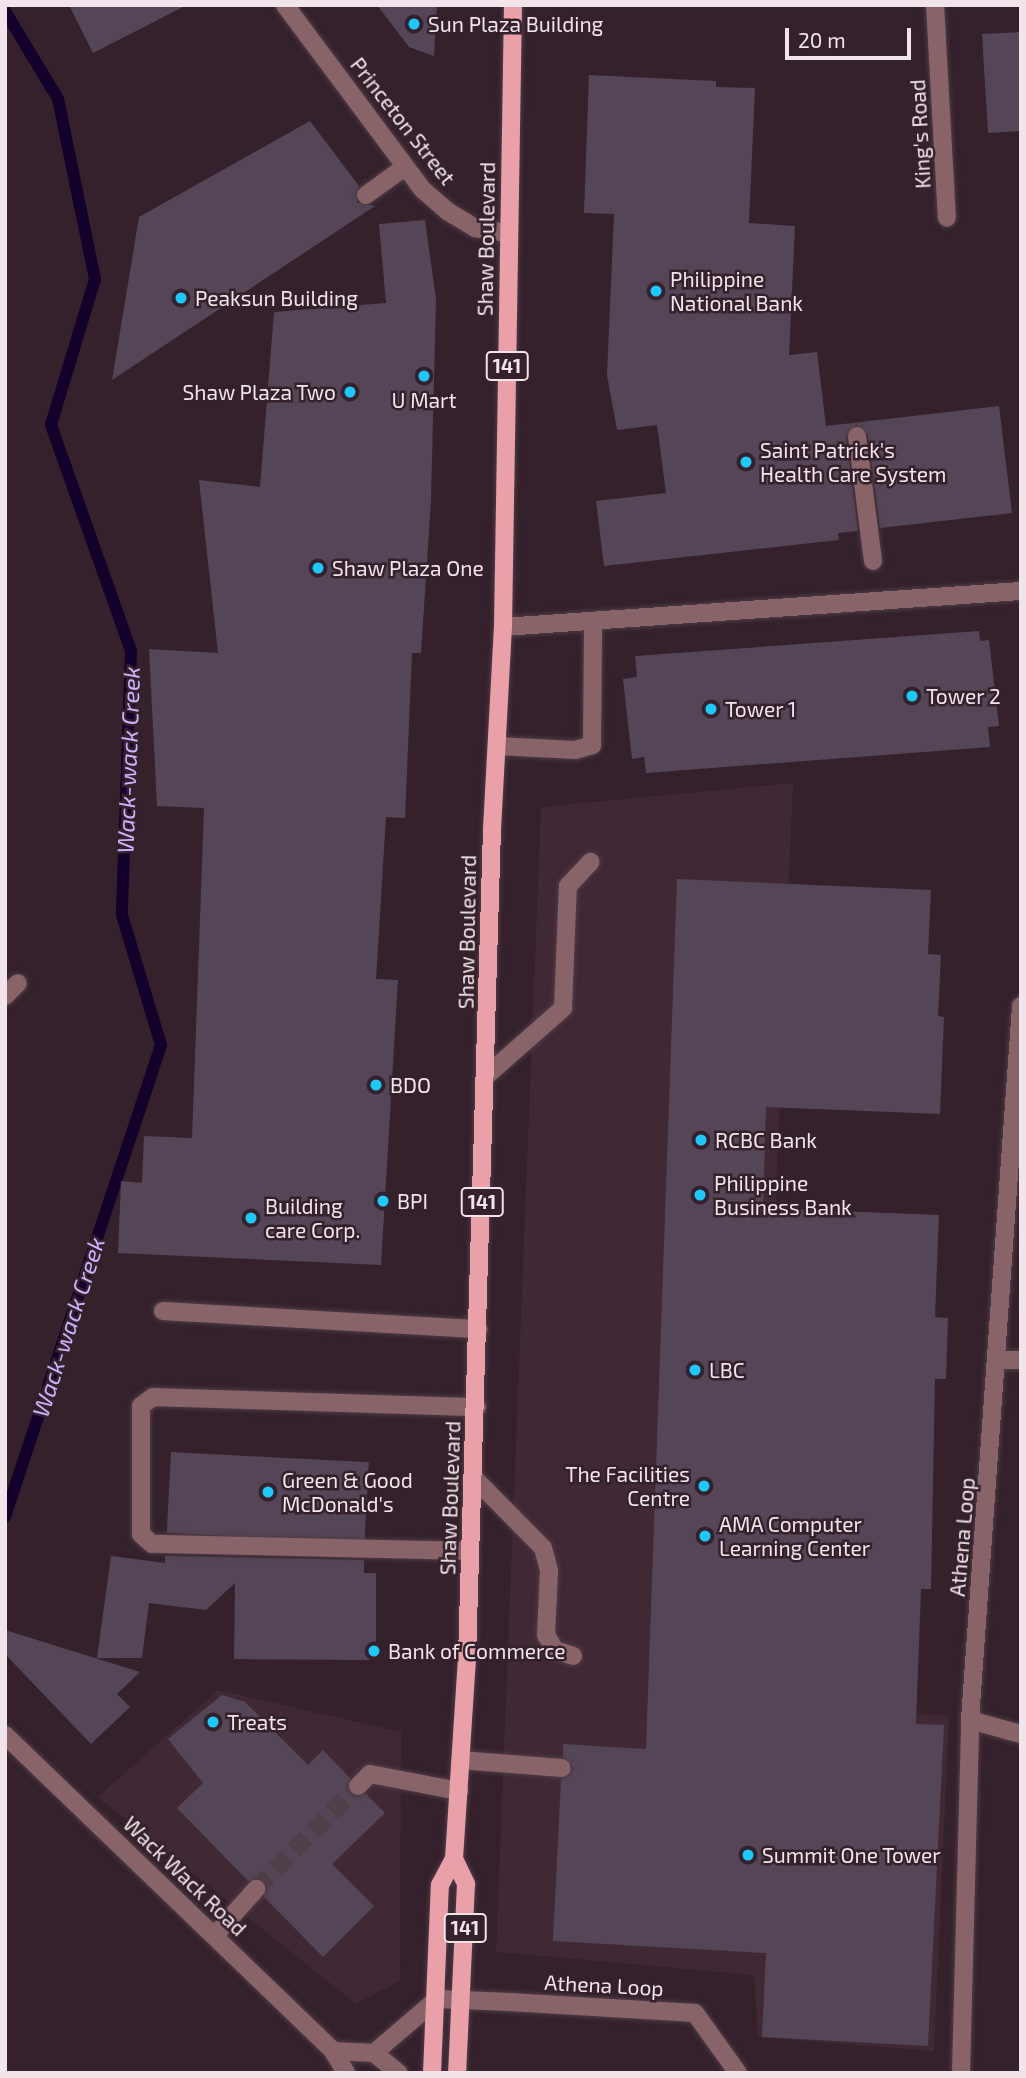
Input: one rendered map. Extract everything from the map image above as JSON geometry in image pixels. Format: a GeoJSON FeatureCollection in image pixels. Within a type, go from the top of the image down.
{"type":"FeatureCollection","features":[{"type":"Feature","properties":{"kind":"main road","name":"Shaw Boulevard"},"geometry":{"type":"LineString","coordinates":[[432,2073],[440,1885],[454,1859],[459,1791],[477,1406],[503,627],[513,5]]}},
{"type":"Feature","properties":{"kind":"main road","name":"Shaw Boulevard"},"geometry":{"type":"LineString","coordinates":[[454,1859],[466,1884],[463,2000],[457,2073]]}},
{"type":"Feature","properties":{"kind":"street","name":"Princeton Street"},"geometry":{"type":"LineString","coordinates":[[285,5],[405,167],[447,211],[475,228],[508,233]]}},
{"type":"Feature","properties":{"kind":"street","name":"King's Road"},"geometry":{"type":"LineString","coordinates":[[935,5],[947,218]]}},
{"type":"Feature","properties":{"kind":"street"},"geometry":{"type":"LineString","coordinates":[[366,195],[405,167]]}},
{"type":"Feature","properties":{"kind":"street"},"geometry":{"type":"LineString","coordinates":[[857,436],[873,561]]}},
{"type":"Feature","properties":{"kind":"street"},"geometry":{"type":"LineString","coordinates":[[503,627],[593,623],[1021,591]]}},
{"type":"Feature","properties":{"kind":"street"},"geometry":{"type":"LineString","coordinates":[[497,746],[575,750],[592,745],[593,623]]}},
{"type":"Feature","properties":{"kind":"street"},"geometry":{"type":"LineString","coordinates":[[486,1076],[563,1008],[568,886],[572,876],[590,862]]}},
{"type":"Feature","properties":{"kind":"street"},"geometry":{"type":"LineString","coordinates":[[5,996],[18,983]]}},
{"type":"Feature","properties":{"kind":"street","name":"Athena Loop"},"geometry":{"type":"LineString","coordinates":[[961,2073],[970,1720],[999,1360],[1021,1006]]}},
{"type":"Feature","properties":{"kind":"street"},"geometry":{"type":"LineString","coordinates":[[163,1311],[478,1329]]}},
{"type":"Feature","properties":{"kind":"street"},"geometry":{"type":"LineString","coordinates":[[999,1360],[1021,1360]]}},
{"type":"Feature","properties":{"kind":"street"},"geometry":{"type":"LineString","coordinates":[[470,1550],[152,1544],[141,1534],[141,1406],[153,1397],[477,1406]]}},
{"type":"Feature","properties":{"kind":"street"},"geometry":{"type":"LineString","coordinates":[[474,1478],[543,1548],[549,1571],[546,1635],[555,1650],[573,1656]]}},
{"type":"Feature","properties":{"kind":"street"},"geometry":{"type":"LineString","coordinates":[[970,1720],[1021,1734]]}},
{"type":"Feature","properties":{"kind":"street","name":"Wack Wack Road"},"geometry":{"type":"LineString","coordinates":[[5,1735],[333,2051],[346,2073]]}},
{"type":"Feature","properties":{"kind":"street"},"geometry":{"type":"LineString","coordinates":[[460,1760],[562,1768]]}},
{"type":"Feature","properties":{"kind":"street"},"geometry":{"type":"LineString","coordinates":[[358,1786],[370,1774],[459,1791]]}},
{"type":"Feature","properties":{"kind":"street"},"geometry":{"type":"LineString","coordinates":[[215,1935],[256,1889]]}},
{"type":"Feature","properties":{"kind":"street"},"geometry":{"type":"LineString","coordinates":[[374,2053],[437,1999]]}},
{"type":"Feature","properties":{"kind":"street","name":"Athena Loop"},"geometry":{"type":"LineString","coordinates":[[437,1999],[695,2013],[738,2073]]}},
{"type":"Feature","properties":{"kind":"street"},"geometry":{"type":"LineString","coordinates":[[333,2051],[374,2053],[399,2073]]}},
{"type":"Feature","properties":{"kind":"shaded area"},"geometry":{"type":"Polygon","coordinates":[[[793,783],[755,1700],[949,1716],[934,2051],[758,2037],[754,1975],[496,1952],[541,807],[793,783]]]}},
{"type":"Feature","properties":{"kind":"shaded area"},"geometry":{"type":"Polygon","coordinates":[[[218,1690],[401,1732],[400,1981],[356,2004],[98,1797],[218,1690]]]}},
{"type":"Feature","properties":{"kind":"building"},"geometry":{"type":"Polygon","coordinates":[[[69,5],[187,5],[93,53],[69,5]]]}},
{"type":"Feature","properties":{"kind":"building","name":"Sun Plaza Building"},"geometry":{"type":"Polygon","coordinates":[[[377,5],[437,5],[434,56],[409,47],[377,5]]]}},
{"type":"Feature","properties":{"kind":"building"},"geometry":{"type":"Polygon","coordinates":[[[1021,32],[1021,131],[988,133],[982,34],[1021,32]]]}},
{"type":"Feature","properties":{"kind":"building"},"geometry":{"type":"Polygon","coordinates":[[[589,75],[716,81],[716,87],[755,88],[749,223],[795,226],[789,355],[817,352],[826,426],[999,406],[1012,513],[880,528],[868,435],[856,425],[846,437],[858,531],[838,533],[839,540],[604,566],[596,501],[666,493],[657,425],[617,430],[607,375],[614,214],[584,213],[589,75]]]}},
{"type":"Feature","properties":{"kind":"building","name":"Peaksun Building"},"geometry":{"type":"Polygon","coordinates":[[[310,121],[359,186],[357,202],[375,206],[112,380],[139,217],[310,121]]]}},
{"type":"Feature","properties":{"kind":"building"},"geometry":{"type":"Polygon","coordinates":[[[425,220],[436,299],[431,500],[421,653],[412,653],[405,818],[386,817],[376,979],[398,980],[381,1265],[118,1253],[121,1181],[142,1183],[144,1136],[192,1138],[204,808],[157,806],[149,649],[218,653],[199,480],[260,487],[274,312],[386,303],[379,224],[425,220]]]}},
{"type":"Feature","properties":{"kind":"building"},"geometry":{"type":"Polygon","coordinates":[[[979,631],[980,641],[989,640],[999,726],[988,727],[990,747],[646,773],[644,757],[632,759],[623,679],[637,677],[635,656],[979,631]]]}},
{"type":"Feature","properties":{"kind":"building"},"geometry":{"type":"Polygon","coordinates":[[[677,879],[931,890],[928,954],[941,955],[938,1016],[944,1017],[940,1114],[766,1107],[763,1208],[939,1215],[935,1317],[948,1318],[946,1379],[935,1379],[931,1589],[921,1589],[916,1724],[944,1725],[928,2046],[762,2037],[766,1953],[553,1941],[561,1779],[573,1768],[563,1757],[563,1744],[646,1749],[677,879]]]}},
{"type":"Feature","properties":{"kind":"building","name":"Green & Good McDonald's"},"geometry":{"type":"Polygon","coordinates":[[[171,1452],[369,1462],[364,1543],[167,1533],[171,1452]]]}},
{"type":"Feature","properties":{"kind":"building"},"geometry":{"type":"Polygon","coordinates":[[[111,1556],[165,1563],[165,1556],[364,1560],[364,1573],[376,1573],[376,1660],[234,1659],[235,1583],[206,1610],[149,1603],[142,1658],[97,1658],[111,1556]]]}},
{"type":"Feature","properties":{"kind":"building"},"geometry":{"type":"Polygon","coordinates":[[[5,1630],[140,1672],[117,1694],[130,1707],[91,1744],[5,1654],[5,1630]]]}},
{"type":"Feature","properties":{"kind":"building"},"geometry":{"type":"Polygon","coordinates":[[[222,1695],[245,1702],[308,1765],[323,1750],[350,1778],[350,1794],[366,1794],[385,1813],[332,1864],[374,1906],[323,1957],[264,1897],[264,1881],[248,1881],[177,1808],[203,1783],[168,1739],[222,1695]]]}},
{"type":"Feature","properties":{"kind":"waterway","name":"Wack-wack Creek"},"geometry":{"type":"LineString","coordinates":[[5,11],[58,99],[95,279],[51,425],[131,651],[122,915],[161,1045],[5,1517]]}},
{"type":"Feature","properties":{"kind":"tunnel"},"geometry":{"type":"LineString","coordinates":[[256,1889],[358,1786]]}},
{"type":"Feature","properties":{"kind":"place","name":"Sun Plaza Building"},"geometry":{"type":"Point","coordinates":[414,24]}},
{"type":"Feature","properties":{"kind":"place","name":"Philippine National Bank"},"geometry":{"type":"Point","coordinates":[656,291]}},
{"type":"Feature","properties":{"kind":"place","name":"Peaksun Building"},"geometry":{"type":"Point","coordinates":[181,298]}},
{"type":"Feature","properties":{"kind":"place","name":"U Mart"},"geometry":{"type":"Point","coordinates":[424,376]}},
{"type":"Feature","properties":{"kind":"place","name":"Shaw Plaza Two"},"geometry":{"type":"Point","coordinates":[350,392]}},
{"type":"Feature","properties":{"kind":"place","name":"Saint Patrick's Health Care System"},"geometry":{"type":"Point","coordinates":[746,462]}},
{"type":"Feature","properties":{"kind":"place","name":"Shaw Plaza One"},"geometry":{"type":"Point","coordinates":[318,568]}},
{"type":"Feature","properties":{"kind":"place","name":"Tower 2"},"geometry":{"type":"Point","coordinates":[912,696]}},
{"type":"Feature","properties":{"kind":"place","name":"Tower 1"},"geometry":{"type":"Point","coordinates":[711,709]}},
{"type":"Feature","properties":{"kind":"place","name":"BDO"},"geometry":{"type":"Point","coordinates":[376,1085]}},
{"type":"Feature","properties":{"kind":"place","name":"RCBC Bank"},"geometry":{"type":"Point","coordinates":[701,1140]}},
{"type":"Feature","properties":{"kind":"place","name":"Philippine Business Bank"},"geometry":{"type":"Point","coordinates":[700,1195]}},
{"type":"Feature","properties":{"kind":"place","name":"BPI"},"geometry":{"type":"Point","coordinates":[383,1201]}},
{"type":"Feature","properties":{"kind":"place","name":"Building care Corp."},"geometry":{"type":"Point","coordinates":[251,1218]}},
{"type":"Feature","properties":{"kind":"place","name":"LBC"},"geometry":{"type":"Point","coordinates":[695,1370]}},
{"type":"Feature","properties":{"kind":"place","name":"The Facilities Centre"},"geometry":{"type":"Point","coordinates":[704,1486]}},
{"type":"Feature","properties":{"kind":"place","name":"Green & Good McDonald's"},"geometry":{"type":"Point","coordinates":[268,1492]}},
{"type":"Feature","properties":{"kind":"place","name":"AMA Computer Learning Center"},"geometry":{"type":"Point","coordinates":[705,1536]}},
{"type":"Feature","properties":{"kind":"place","name":"Bank of Commerce"},"geometry":{"type":"Point","coordinates":[374,1651]}},
{"type":"Feature","properties":{"kind":"place","name":"Treats"},"geometry":{"type":"Point","coordinates":[213,1722]}},
{"type":"Feature","properties":{"kind":"place","name":"Summit One Tower"},"geometry":{"type":"Point","coordinates":[748,1855]}}]}
